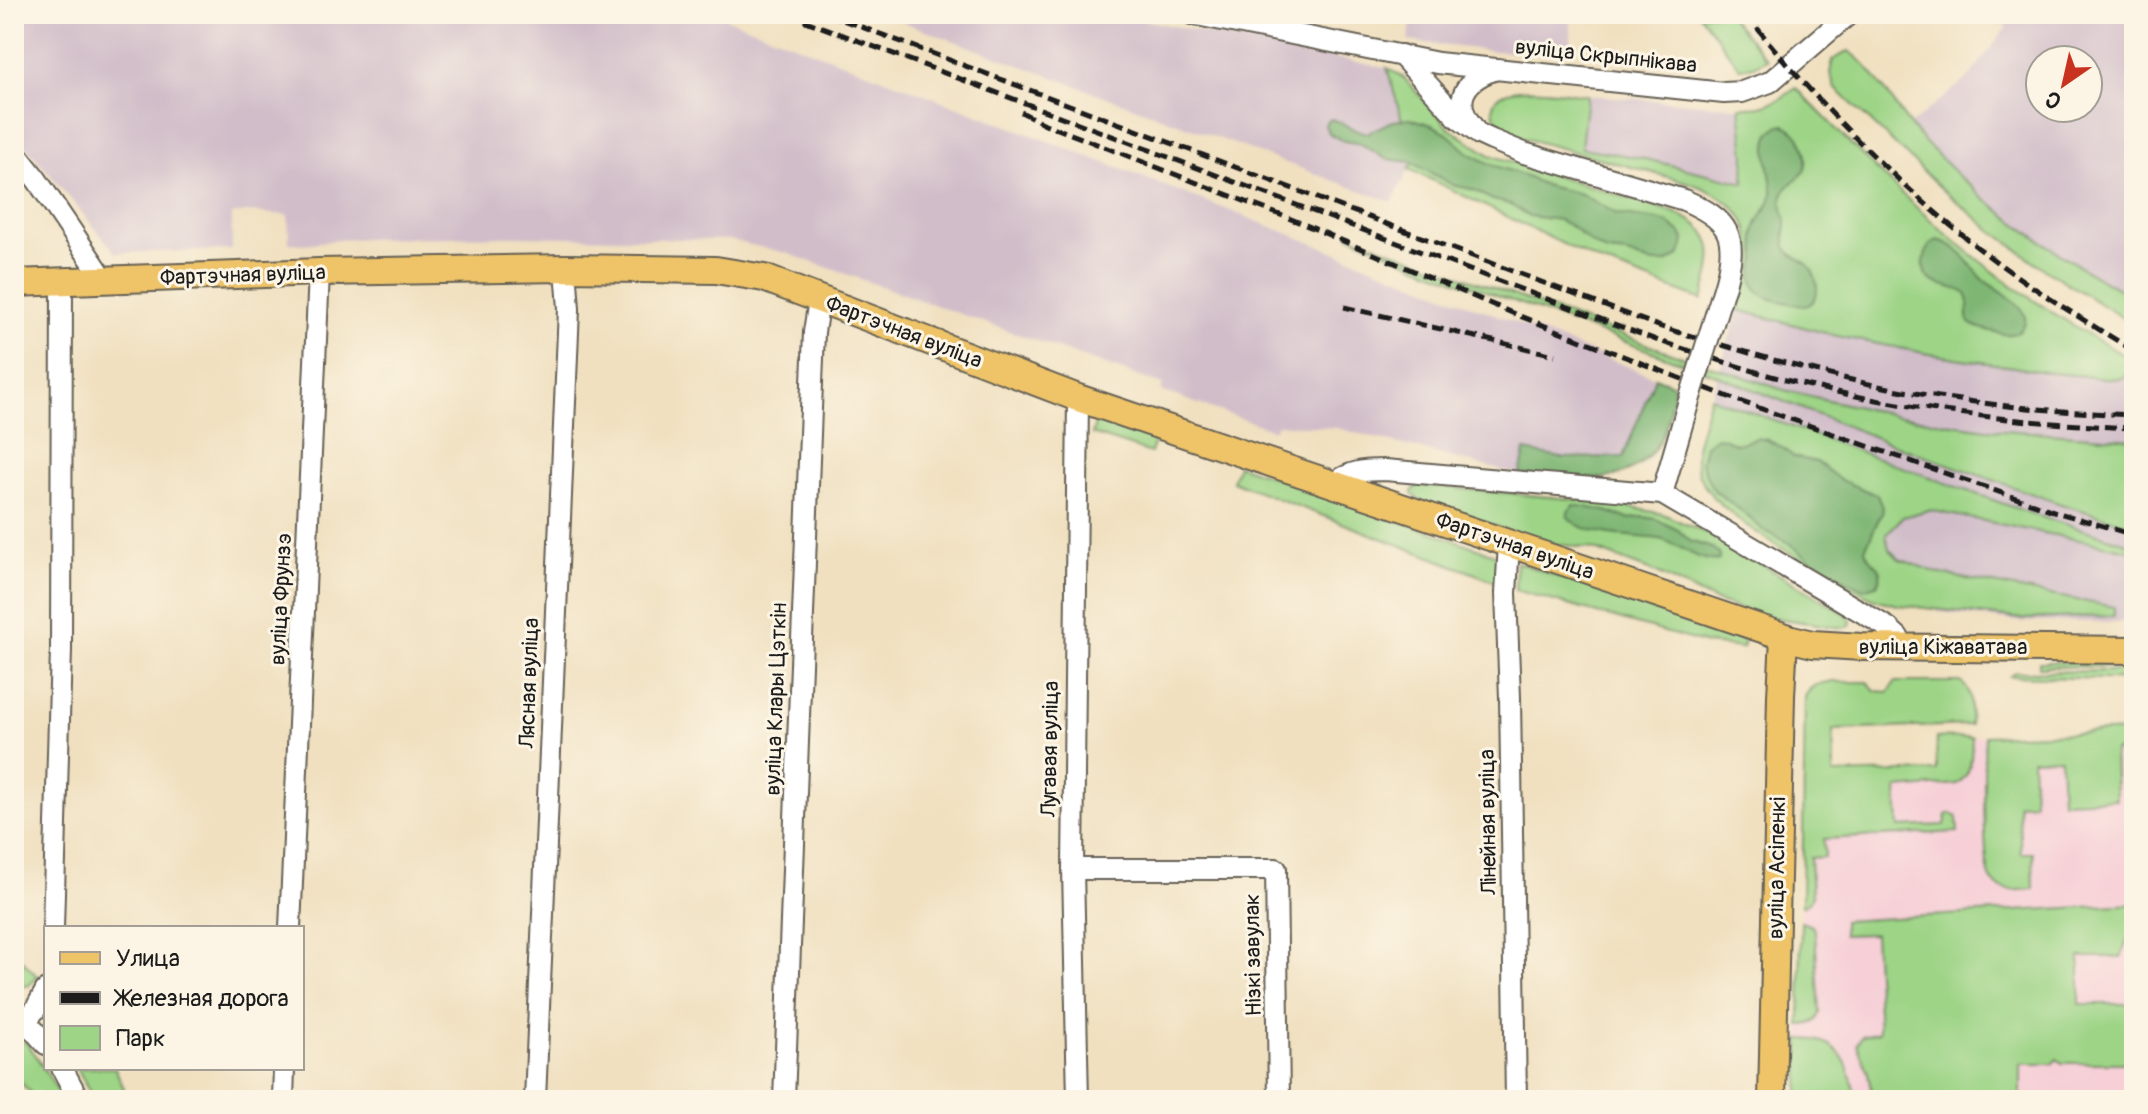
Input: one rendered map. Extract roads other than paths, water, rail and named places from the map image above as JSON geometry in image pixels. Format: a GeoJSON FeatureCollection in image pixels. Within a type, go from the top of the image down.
{"type":"FeatureCollection","features":[{"type":"Feature","properties":{"kind":"main road","name":"Фартэчная вуліца"},"geometry":{"type":"LineString","coordinates":[[14,283],[319,272],[566,268],[716,270],[764,278],[1078,398],[1755,628]]}},
{"type":"Feature","properties":{"kind":"main road","name":"вуліца Кіжаватава"},"geometry":{"type":"LineString","coordinates":[[1755,628],[1813,644],[2134,650]]}},
{"type":"Feature","properties":{"kind":"main road","name":"вуліца Асіпенкі"},"geometry":{"type":"LineString","coordinates":[[1772,1100],[1784,637]]}},
{"type":"Feature","properties":{"kind":"street","name":"вуліца Скрыпнікава"},"geometry":{"type":"LineString","coordinates":[[1192,14],[1438,63],[1724,93],[1742,92],[1770,82],[1849,14]]}},
{"type":"Feature","properties":{"kind":"street"},"geometry":{"type":"LineString","coordinates":[[1401,55],[1457,117],[1479,134],[1524,153],[1684,200],[1719,220],[1730,239],[1731,259],[1662,494]]}},
{"type":"Feature","properties":{"kind":"street"},"geometry":{"type":"LineString","coordinates":[[1479,134],[1464,114],[1462,102],[1470,83],[1497,69]]}},
{"type":"Feature","properties":{"kind":"street"},"geometry":{"type":"LineString","coordinates":[[14,151],[104,279]]}},
{"type":"Feature","properties":{"kind":"street","name":"Лясная вуліца"},"geometry":{"type":"LineString","coordinates":[[535,1100],[569,309],[566,268]]}},
{"type":"Feature","properties":{"kind":"street","name":"вуліца Фрунзэ"},"geometry":{"type":"LineString","coordinates":[[290,926],[319,272]]}},
{"type":"Feature","properties":{"kind":"street"},"geometry":{"type":"LineString","coordinates":[[53,926],[61,650],[62,282]]}},
{"type":"Feature","properties":{"kind":"street","name":"вуліца Клары Цэткін"},"geometry":{"type":"LineString","coordinates":[[784,1100],[814,332],[819,300]]}},
{"type":"Feature","properties":{"kind":"street","name":"Лугавая вуліца"},"geometry":{"type":"LineString","coordinates":[[1078,398],[1073,869],[1078,1100]]}},
{"type":"Feature","properties":{"kind":"street"},"geometry":{"type":"LineString","coordinates":[[1334,484],[1347,474],[1385,470],[1662,494],[1887,627],[1898,637],[1902,648]]}},
{"type":"Feature","properties":{"kind":"street","name":"Лінейная вуліца"},"geometry":{"type":"LineString","coordinates":[[1509,544],[1506,593],[1516,1100]]}},
{"type":"Feature","properties":{"kind":"street","name":"Нізкі завулак"},"geometry":{"type":"LineString","coordinates":[[1073,869],[1276,869],[1279,1100]]}},
{"type":"Feature","properties":{"kind":"street"},"geometry":{"type":"LineString","coordinates":[[44,994],[35,1010],[20,1014],[44,1042]]}},
{"type":"Feature","properties":{"kind":"street"},"geometry":{"type":"LineString","coordinates":[[63,1070],[79,1100]]}},
{"type":"Feature","properties":{"kind":"street"},"geometry":{"type":"LineString","coordinates":[[283,1100],[284,1070]]}},
{"type":"Feature","properties":{"kind":"railway"},"geometry":{"type":"LineString","coordinates":[[787,14],[1659,341],[1736,366],[1825,390],[1913,406],[2001,418],[2134,428]]}},
{"type":"Feature","properties":{"kind":"railway"},"geometry":{"type":"LineString","coordinates":[[827,14],[1664,328],[1813,371],[1904,391],[2019,407],[2134,415]]}},
{"type":"Feature","properties":{"kind":"railway"},"geometry":{"type":"LineString","coordinates":[[1746,14],[1824,106],[1941,218],[2011,272],[2134,351]]}},
{"type":"Feature","properties":{"kind":"railway"},"geometry":{"type":"LineString","coordinates":[[1021,112],[1301,223],[1517,315],[1739,401],[2059,513],[2134,535]]}},
{"type":"Feature","properties":{"kind":"railway"},"geometry":{"type":"LineString","coordinates":[[1344,307],[1555,355]]}}]}
